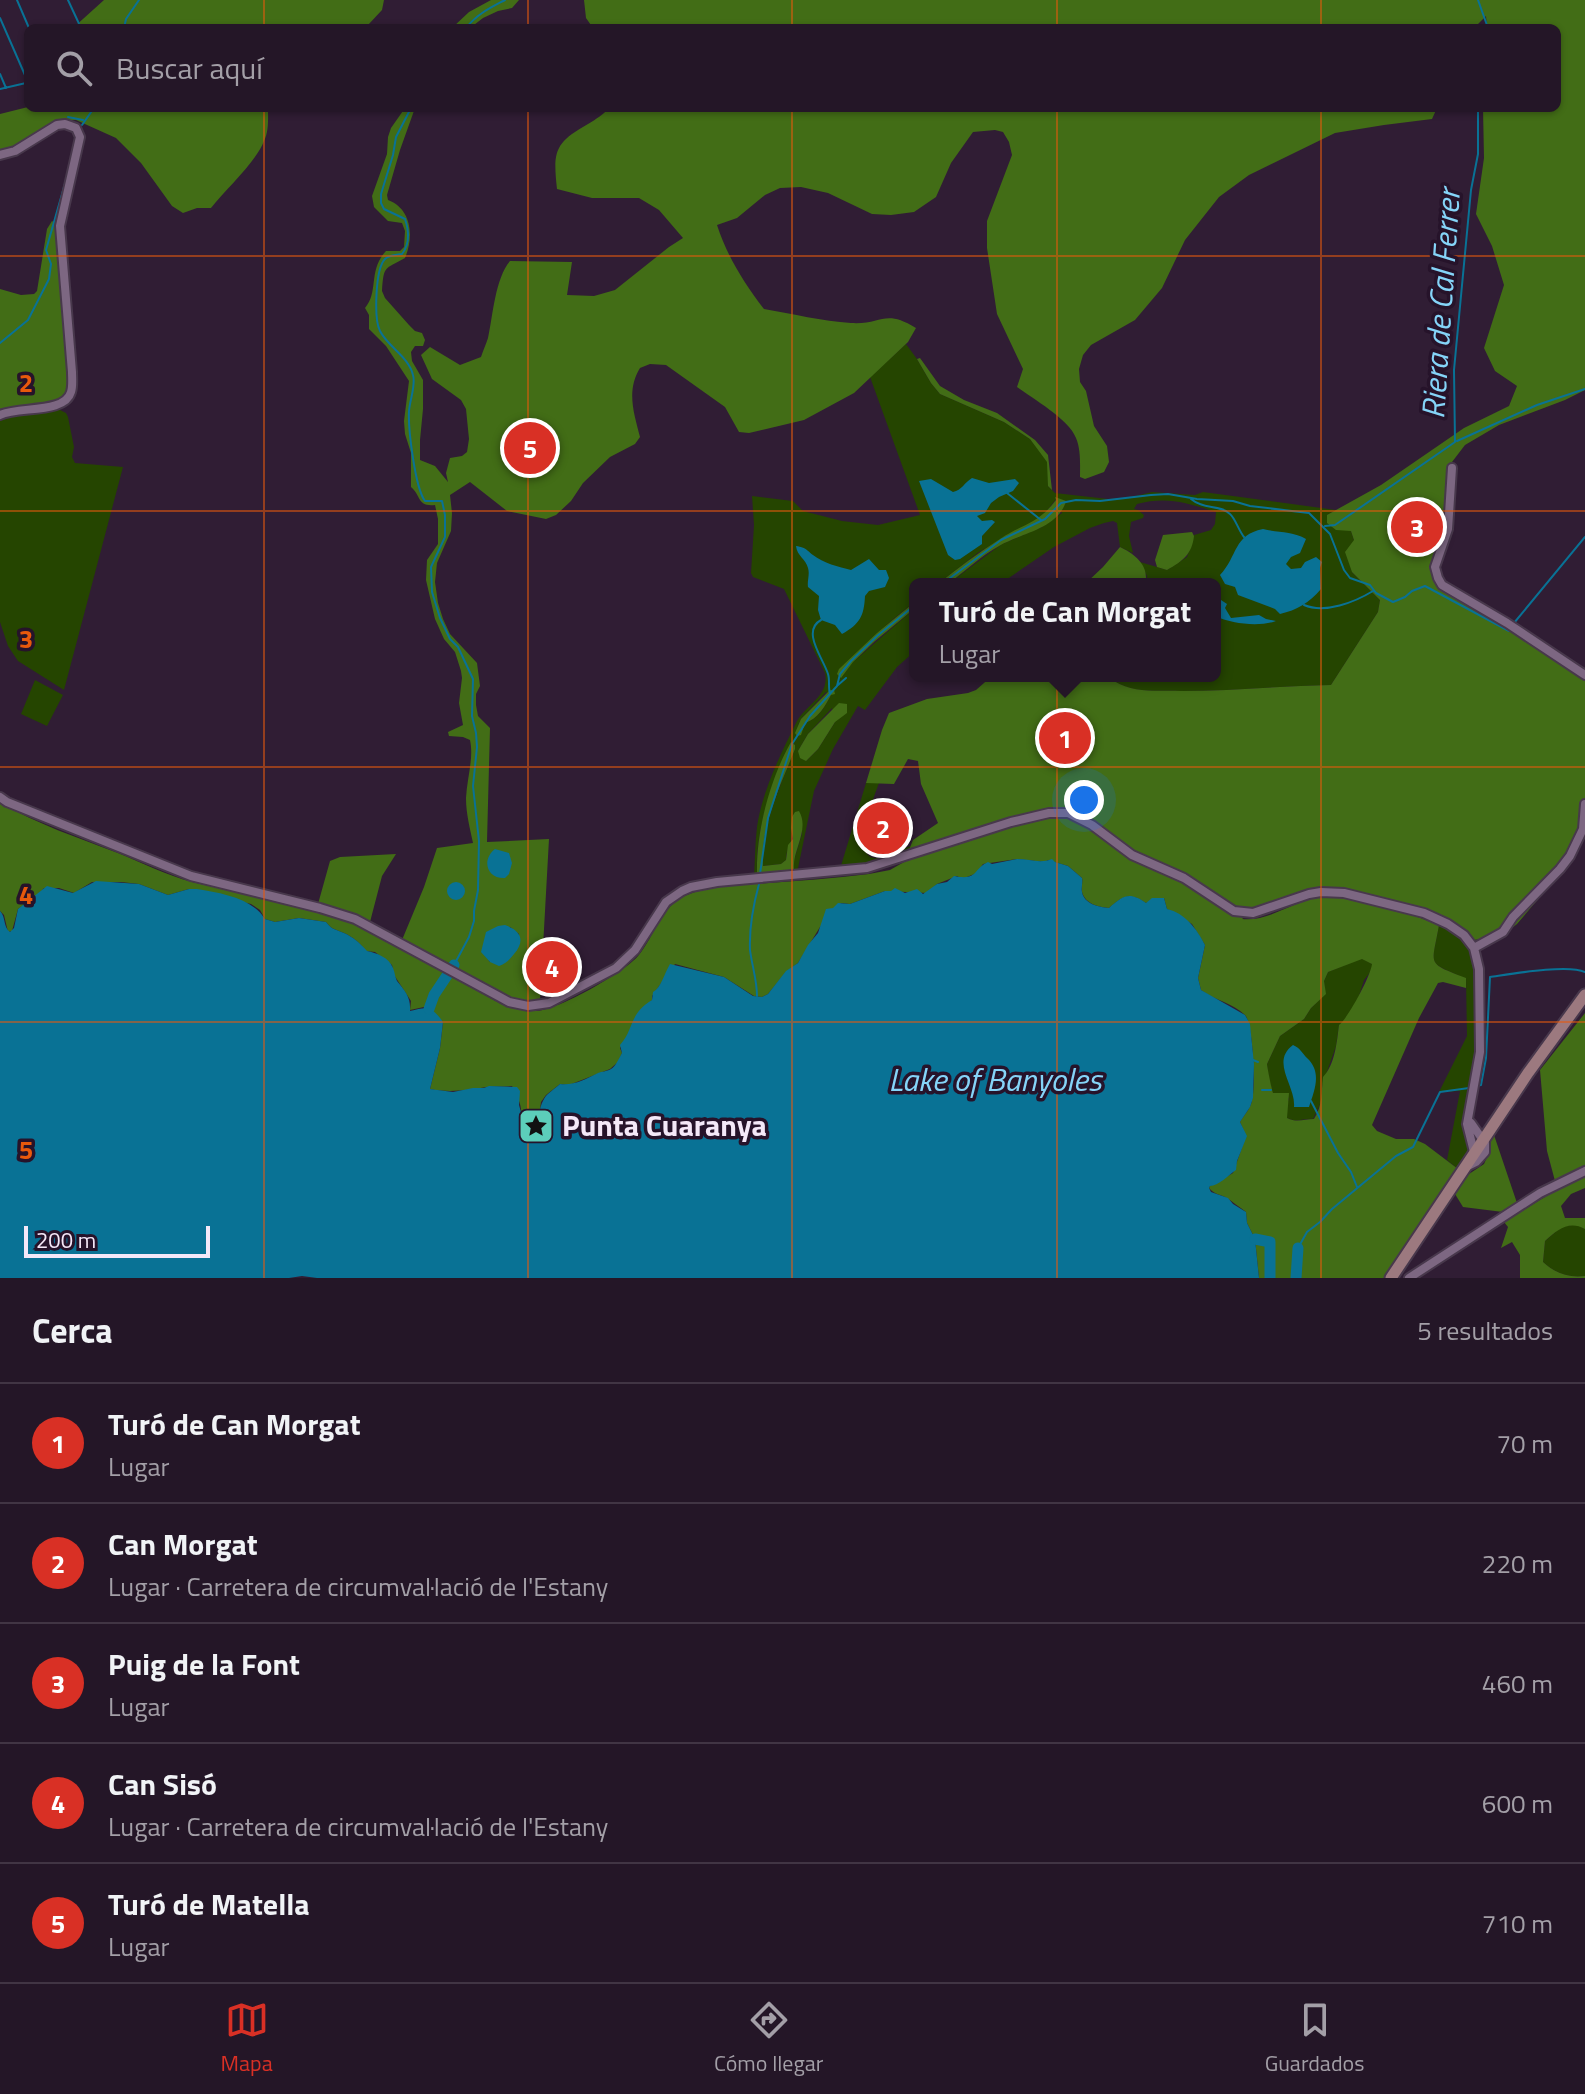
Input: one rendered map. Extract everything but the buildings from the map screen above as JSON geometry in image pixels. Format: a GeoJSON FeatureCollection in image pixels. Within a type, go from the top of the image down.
{"type":"FeatureCollection","features":[{"type":"Feature","properties":{"kind":"main road"},"geometry":{"type":"LineString","coordinates":[[1393,1277],[1474,1153],[1477,1136],[1491,1128],[1585,995]]}},
{"type":"Feature","properties":{"kind":"street"},"geometry":{"type":"LineString","coordinates":[[0,155],[15,151],[57,125],[76,128],[80,137],[60,226],[71,392],[67,400],[59,405],[8,411],[0,415]]}},
{"type":"Feature","properties":{"kind":"street"},"geometry":{"type":"LineString","coordinates":[[1452,468],[1448,529],[1435,567],[1442,585],[1585,675]]}},
{"type":"Feature","properties":{"kind":"street"},"geometry":{"type":"LineString","coordinates":[[0,797],[191,876],[355,919],[509,1002],[528,1006],[549,1003],[627,960],[666,902],[691,887],[867,868],[997,826],[1058,812],[1079,817],[1132,855],[1184,878],[1234,911],[1253,913],[1309,894],[1344,893],[1424,913],[1464,935],[1474,948],[1479,969],[1481,1039],[1469,1115],[1477,1136],[1486,1147],[1482,1157],[1465,1168]]}},
{"type":"Feature","properties":{"kind":"street"},"geometry":{"type":"LineString","coordinates":[[1474,948],[1503,932],[1513,917],[1560,869],[1583,829],[1585,804]]}},
{"type":"Feature","properties":{"kind":"street"},"geometry":{"type":"LineString","coordinates":[[1409,1278],[1540,1193],[1585,1171]]}},
{"type":"Feature","properties":{"kind":"green space"},"geometry":{"type":"Polygon","coordinates":[[[104,0],[384,0],[382,10],[369,24],[77,24],[104,0]]]}},
{"type":"Feature","properties":{"kind":"green space"},"geometry":{"type":"Polygon","coordinates":[[[491,0],[519,0],[512,8],[498,11],[475,24],[456,24],[469,12],[491,0]]]}},
{"type":"Feature","properties":{"kind":"green space"},"geometry":{"type":"Polygon","coordinates":[[[584,0],[1585,0],[1585,390],[1499,425],[1465,445],[1452,462],[1444,538],[1435,573],[1442,591],[1481,609],[1585,678],[1585,811],[1580,836],[1551,884],[1517,924],[1512,928],[1505,925],[1482,938],[1473,940],[1450,920],[1426,910],[1335,889],[1253,911],[1242,919],[1269,915],[1313,898],[1341,898],[1376,904],[1439,925],[1434,961],[1466,978],[1466,988],[1438,983],[1419,1018],[1372,1125],[1377,1131],[1396,1139],[1414,1139],[1425,1144],[1458,1169],[1386,1278],[1259,1278],[1255,1239],[1247,1223],[1246,1212],[1209,1188],[1233,1173],[1246,1136],[1240,1122],[1249,1109],[1254,1082],[1248,1020],[1235,1007],[1201,990],[1198,978],[1205,945],[1192,924],[1167,909],[1164,898],[1146,903],[1135,897],[1126,897],[1109,908],[1097,906],[1084,896],[1082,878],[1068,866],[1048,860],[1017,859],[983,864],[977,873],[962,879],[957,876],[937,884],[927,893],[885,891],[850,904],[841,903],[820,927],[798,963],[762,997],[754,996],[724,977],[675,964],[620,1048],[622,1053],[618,1062],[610,1069],[569,1085],[560,1084],[546,1095],[541,1102],[538,1127],[533,1133],[520,1126],[521,1109],[512,1086],[452,1091],[430,1089],[443,1022],[424,1007],[410,1010],[411,1001],[394,975],[392,965],[375,952],[366,951],[353,938],[326,922],[299,918],[275,922],[265,919],[260,910],[251,904],[189,889],[168,895],[139,884],[92,882],[74,893],[59,888],[44,888],[18,909],[12,931],[8,932],[0,911],[0,802],[43,824],[183,879],[297,906],[358,925],[501,1004],[537,1011],[547,1009],[590,989],[630,963],[644,948],[671,906],[687,895],[720,887],[869,874],[890,870],[904,862],[913,840],[938,823],[921,784],[918,761],[908,759],[894,784],[866,783],[889,713],[927,699],[968,693],[985,682],[1116,682],[1138,690],[1155,691],[1331,685],[1378,612],[1380,600],[1352,572],[1345,552],[1354,540],[1351,531],[1336,530],[1327,523],[1327,515],[1381,485],[1464,428],[1509,406],[1517,386],[1495,371],[1484,348],[1504,285],[1492,246],[1476,214],[1484,158],[1483,112],[1561,112],[1561,24],[1487,24],[1486,16],[1478,24],[590,24],[586,18],[584,0]],[[1362,959],[1328,972],[1324,981],[1326,994],[1304,1019],[1280,1036],[1267,1064],[1273,1093],[1289,1093],[1287,1118],[1297,1121],[1314,1119],[1317,1114],[1323,1077],[1333,1059],[1339,1025],[1368,977],[1372,964],[1362,959]]]}},
{"type":"Feature","properties":{"kind":"green space"},"geometry":{"type":"Polygon","coordinates":[[[24,108],[24,112],[268,112],[268,124],[266,137],[254,158],[211,208],[197,208],[183,213],[172,206],[141,163],[116,138],[76,120],[60,121],[15,148],[0,151],[0,114],[24,108]]]}},
{"type":"Feature","properties":{"kind":"green space"},"geometry":{"type":"Polygon","coordinates":[[[402,112],[414,112],[387,195],[388,200],[396,204],[406,217],[410,241],[405,258],[385,272],[382,291],[425,340],[423,346],[415,346],[411,352],[412,361],[423,380],[420,460],[435,466],[448,482],[446,473],[450,458],[467,452],[466,409],[461,400],[432,379],[421,355],[430,347],[460,365],[481,357],[498,287],[510,261],[572,262],[567,295],[594,296],[615,290],[683,238],[659,210],[639,198],[592,198],[557,189],[555,166],[562,143],[605,112],[1435,112],[1432,119],[1335,133],[1249,175],[1219,197],[1185,240],[1162,288],[1135,320],[1091,345],[1083,355],[1079,369],[1080,382],[1086,391],[1094,426],[1107,446],[1109,462],[1104,472],[1085,479],[1080,477],[1079,447],[1072,431],[1017,387],[1023,369],[997,314],[987,248],[987,221],[1012,155],[1003,132],[973,132],[951,163],[936,197],[914,212],[872,214],[828,193],[801,187],[780,188],[765,195],[737,218],[717,225],[737,269],[764,309],[851,323],[890,318],[916,328],[908,342],[854,393],[804,420],[749,433],[739,432],[725,407],[666,365],[650,364],[640,368],[633,385],[632,402],[640,437],[635,444],[610,457],[556,515],[546,519],[507,511],[470,482],[450,495],[451,531],[437,563],[435,582],[438,603],[450,634],[477,663],[480,686],[476,694],[478,716],[490,728],[487,842],[549,839],[540,1001],[528,1002],[503,996],[402,940],[437,848],[473,843],[466,798],[471,761],[470,740],[449,736],[448,732],[463,725],[459,703],[461,671],[455,652],[444,639],[435,619],[426,580],[427,560],[438,544],[438,519],[435,505],[422,502],[411,487],[411,453],[404,421],[409,381],[386,346],[369,329],[369,315],[365,308],[372,295],[381,258],[386,251],[400,251],[404,247],[402,223],[388,221],[374,207],[372,196],[387,154],[388,137],[402,112]],[[510,927],[484,954],[490,962],[512,954],[519,934],[510,927]]]}},
{"type":"Feature","properties":{"kind":"green space"},"geometry":{"type":"Polygon","coordinates":[[[52,221],[57,224],[70,372],[69,392],[58,403],[0,413],[0,289],[21,295],[37,291],[47,229],[52,221]]]}},
{"type":"Feature","properties":{"kind":"green space"},"geometry":{"type":"Polygon","coordinates":[[[906,344],[940,394],[1004,422],[1030,439],[1048,462],[1048,486],[1055,493],[1108,499],[1152,492],[1195,495],[1203,492],[1336,510],[1327,515],[1351,531],[1354,540],[1352,572],[1380,600],[1378,612],[1331,685],[1199,691],[1130,688],[1116,682],[1221,682],[1221,578],[1146,578],[1140,562],[1167,570],[1187,557],[1194,535],[1211,530],[1216,512],[1168,501],[1137,504],[1134,509],[1144,515],[1131,522],[1129,536],[1133,553],[1120,547],[1117,523],[1113,521],[1090,528],[1054,547],[1009,578],[956,578],[1002,544],[1042,527],[1062,513],[1056,499],[1042,517],[979,552],[946,578],[909,578],[909,607],[884,627],[854,662],[909,613],[909,656],[897,667],[865,710],[858,706],[833,749],[814,791],[797,873],[754,877],[757,827],[767,787],[796,723],[820,694],[826,681],[825,673],[784,589],[753,577],[751,573],[752,496],[793,501],[803,511],[842,521],[878,525],[920,515],[870,377],[906,344]],[[826,692],[798,726],[803,727],[821,712],[831,695],[826,692]],[[832,708],[808,734],[798,751],[806,761],[818,749],[835,722],[832,708]],[[791,742],[762,822],[757,873],[793,863],[802,834],[802,817],[791,828],[786,860],[781,864],[762,866],[768,821],[795,749],[791,742]]]}},
{"type":"Feature","properties":{"kind":"green space"},"geometry":{"type":"Polygon","coordinates":[[[920,358],[940,386],[997,413],[1035,440],[1048,455],[1052,490],[1048,486],[1047,462],[1030,439],[1004,422],[940,394],[917,359],[920,358]]]}},
{"type":"Feature","properties":{"kind":"green space"},"geometry":{"type":"Polygon","coordinates":[[[58,409],[68,417],[75,463],[123,467],[64,690],[18,661],[8,646],[0,622],[0,421],[23,413],[58,409]]]}},
{"type":"Feature","properties":{"kind":"green space"},"geometry":{"type":"Polygon","coordinates":[[[1055,497],[1066,501],[1062,510],[1047,524],[992,550],[955,578],[946,578],[992,544],[1043,514],[1056,500],[1055,497]]]}},
{"type":"Feature","properties":{"kind":"green space"},"geometry":{"type":"Polygon","coordinates":[[[1192,532],[1193,542],[1186,556],[1167,570],[1157,567],[1155,560],[1163,535],[1192,532]]]}},
{"type":"Feature","properties":{"kind":"green space"},"geometry":{"type":"Polygon","coordinates":[[[1120,547],[1140,561],[1146,578],[1091,578],[1120,547]]]}},
{"type":"Feature","properties":{"kind":"green space"},"geometry":{"type":"Polygon","coordinates":[[[909,607],[909,613],[853,662],[841,678],[837,674],[839,669],[909,607]]]}},
{"type":"Feature","properties":{"kind":"green space"},"geometry":{"type":"Polygon","coordinates":[[[35,680],[63,695],[47,726],[21,714],[35,680]]]}},
{"type":"Feature","properties":{"kind":"green space"},"geometry":{"type":"Polygon","coordinates":[[[830,690],[834,690],[835,694],[817,715],[805,723],[801,735],[797,736],[795,733],[801,719],[830,690]]]}},
{"type":"Feature","properties":{"kind":"green space"},"geometry":{"type":"Polygon","coordinates":[[[839,703],[847,704],[847,713],[835,722],[818,749],[806,761],[800,758],[798,751],[808,734],[839,703]]]}},
{"type":"Feature","properties":{"kind":"green space"},"geometry":{"type":"Polygon","coordinates":[[[791,742],[795,749],[768,820],[763,866],[781,864],[786,860],[788,845],[793,839],[792,817],[799,811],[803,825],[794,869],[760,875],[757,874],[757,858],[766,806],[791,742]]]}},
{"type":"Feature","properties":{"kind":"green space"},"geometry":{"type":"Polygon","coordinates":[[[866,783],[879,783],[864,837],[868,855],[879,858],[911,846],[908,852],[879,864],[840,869],[866,783]]]}},
{"type":"Feature","properties":{"kind":"green space"},"geometry":{"type":"Polygon","coordinates":[[[396,854],[382,876],[370,922],[318,904],[330,861],[340,857],[396,854]]]}},
{"type":"Feature","properties":{"kind":"green space"},"geometry":{"type":"Polygon","coordinates":[[[1439,925],[1469,947],[1476,970],[1471,1150],[1458,1169],[1447,1160],[1460,1091],[1439,1092],[1467,1036],[1466,979],[1434,961],[1439,925]]]}},
{"type":"Feature","properties":{"kind":"green space"},"geometry":{"type":"Polygon","coordinates":[[[1362,958],[1372,964],[1372,970],[1364,980],[1346,1020],[1339,1025],[1336,1046],[1322,1086],[1322,1100],[1313,1119],[1287,1118],[1289,1098],[1273,1094],[1267,1066],[1280,1036],[1304,1019],[1325,994],[1324,981],[1328,972],[1362,958]]]}},
{"type":"Feature","properties":{"kind":"green space"},"geometry":{"type":"Polygon","coordinates":[[[1585,1013],[1585,1165],[1555,1181],[1547,1151],[1540,1070],[1585,1013]]]}},
{"type":"Feature","properties":{"kind":"green space"},"geometry":{"type":"Polygon","coordinates":[[[1494,1135],[1517,1203],[1503,1212],[1463,1207],[1455,1194],[1466,1176],[1484,1164],[1489,1142],[1494,1135]]]}},
{"type":"Feature","properties":{"kind":"green space"},"geometry":{"type":"Polygon","coordinates":[[[1585,1176],[1585,1188],[1571,1194],[1561,1206],[1565,1218],[1585,1218],[1585,1229],[1568,1226],[1554,1233],[1545,1241],[1543,1262],[1562,1274],[1585,1278],[1520,1278],[1520,1255],[1512,1242],[1501,1248],[1508,1227],[1504,1222],[1566,1184],[1585,1176]]]}},
{"type":"Feature","properties":{"kind":"green space"},"geometry":{"type":"Polygon","coordinates":[[[1577,1224],[1585,1229],[1585,1276],[1562,1274],[1543,1262],[1545,1241],[1561,1227],[1577,1224]]]}},
{"type":"Feature","properties":{"kind":"water"},"geometry":{"type":"Polygon","coordinates":[[[972,478],[989,483],[1015,479],[1019,483],[1013,491],[991,503],[985,513],[977,516],[982,521],[995,522],[982,536],[982,544],[955,560],[948,555],[919,481],[931,479],[953,492],[972,478]]]}},
{"type":"Feature","properties":{"kind":"water"},"geometry":{"type":"Polygon","coordinates":[[[1263,529],[1291,533],[1306,539],[1300,553],[1291,557],[1286,564],[1291,569],[1301,568],[1305,562],[1316,557],[1322,562],[1321,589],[1302,605],[1280,614],[1275,609],[1238,595],[1235,587],[1225,584],[1220,575],[1241,541],[1263,529]]]}},
{"type":"Feature","properties":{"kind":"water"},"geometry":{"type":"Polygon","coordinates":[[[796,546],[841,568],[851,570],[869,559],[879,570],[886,570],[889,578],[885,587],[869,591],[860,619],[842,634],[835,625],[821,620],[819,596],[808,587],[808,568],[796,546]]]}},
{"type":"Feature","properties":{"kind":"water"},"geometry":{"type":"Polygon","coordinates":[[[1221,600],[1227,604],[1225,608],[1231,618],[1259,615],[1276,621],[1246,624],[1221,618],[1221,600]]]}},
{"type":"Feature","properties":{"kind":"water"},"geometry":{"type":"Polygon","coordinates":[[[495,849],[509,853],[512,863],[505,878],[494,875],[488,868],[488,858],[495,849]]]}},
{"type":"Feature","properties":{"kind":"water","name":"Lake of Banyoles"},"geometry":{"type":"Polygon","coordinates":[[[1017,859],[1052,859],[1068,866],[1082,878],[1083,896],[1097,906],[1109,908],[1126,896],[1146,903],[1152,898],[1164,898],[1167,909],[1185,918],[1202,939],[1205,945],[1198,978],[1201,990],[1245,1015],[1250,1024],[1254,1064],[1253,1098],[1240,1122],[1247,1136],[1236,1170],[1209,1188],[1246,1212],[1247,1223],[1255,1239],[1259,1278],[0,1278],[0,911],[10,932],[14,928],[18,909],[47,886],[73,893],[96,881],[139,884],[168,895],[197,889],[244,901],[265,919],[275,922],[299,918],[326,922],[353,938],[367,951],[389,961],[408,998],[410,1011],[428,1009],[443,1022],[430,1089],[453,1092],[489,1086],[517,1087],[522,1116],[520,1126],[525,1130],[528,1127],[533,1133],[542,1103],[551,1091],[560,1084],[579,1082],[614,1066],[622,1053],[620,1045],[635,1016],[652,1000],[653,992],[670,964],[724,977],[753,996],[762,997],[786,971],[798,963],[818,933],[826,909],[895,888],[905,893],[917,889],[923,894],[954,876],[971,876],[988,862],[992,864],[1017,859]]]}},
{"type":"Feature","properties":{"kind":"water"},"geometry":{"type":"Polygon","coordinates":[[[456,882],[465,891],[456,900],[447,891],[456,882]]]}},
{"type":"Feature","properties":{"kind":"water"},"geometry":{"type":"Polygon","coordinates":[[[505,925],[518,933],[520,941],[511,958],[499,966],[481,952],[486,932],[505,925]]]}},
{"type":"Feature","properties":{"kind":"water"},"geometry":{"type":"Polygon","coordinates":[[[1293,1045],[1312,1063],[1316,1075],[1309,1107],[1294,1107],[1284,1067],[1284,1059],[1293,1045]]]}},
{"type":"Feature","properties":{"kind":"waterway"},"geometry":{"type":"LineString","coordinates":[[17,0],[27,24]]}},
{"type":"Feature","properties":{"kind":"waterway"},"geometry":{"type":"LineString","coordinates":[[68,0],[79,24]]}},
{"type":"Feature","properties":{"kind":"waterway"},"geometry":{"type":"LineString","coordinates":[[125,24],[139,0]]}},
{"type":"Feature","properties":{"kind":"waterway"},"geometry":{"type":"LineString","coordinates":[[470,24],[505,0]]}},
{"type":"Feature","properties":{"kind":"waterway","name":"Riera de Cal Ferrer"},"geometry":{"type":"LineString","coordinates":[[1478,0],[1487,24]]}},
{"type":"Feature","properties":{"kind":"waterway"},"geometry":{"type":"LineString","coordinates":[[0,18],[24,73]]}},
{"type":"Feature","properties":{"kind":"waterway"},"geometry":{"type":"LineString","coordinates":[[0,74],[6,88]]}},
{"type":"Feature","properties":{"kind":"waterway"},"geometry":{"type":"LineString","coordinates":[[0,89],[24,83]]}},
{"type":"Feature","properties":{"kind":"waterway"},"geometry":{"type":"LineString","coordinates":[[82,125],[91,112]]}},
{"type":"Feature","properties":{"kind":"waterway"},"geometry":{"type":"LineString","coordinates":[[409,112],[396,137],[381,194],[384,209],[405,219],[408,242],[402,254],[385,259],[377,283],[376,306],[380,331],[407,363],[413,375],[409,419],[418,484],[425,501],[442,501],[445,515],[445,537],[431,567],[432,592],[440,618],[473,679],[472,716],[477,747],[473,786],[479,841],[478,890],[469,937],[454,965]]}},
{"type":"Feature","properties":{"kind":"waterway","name":"Riera de Cal Ferrer"},"geometry":{"type":"LineString","coordinates":[[1325,526],[1335,525],[1455,442],[1454,370],[1471,190],[1478,154],[1478,112]]}},
{"type":"Feature","properties":{"kind":"waterway"},"geometry":{"type":"LineString","coordinates":[[68,117],[83,120]]}},
{"type":"Feature","properties":{"kind":"waterway"},"geometry":{"type":"LineString","coordinates":[[0,343],[28,320],[49,279],[51,264],[46,250],[66,180]]}},
{"type":"Feature","properties":{"kind":"waterway"},"geometry":{"type":"LineString","coordinates":[[1457,441],[1537,405],[1585,389]]}},
{"type":"Feature","properties":{"kind":"waterway"},"geometry":{"type":"LineString","coordinates":[[1007,493],[1041,520]]}},
{"type":"Feature","properties":{"kind":"waterway"},"geometry":{"type":"LineString","coordinates":[[950,578],[1001,540],[1045,519],[1061,503],[1168,494],[1309,513],[1330,534],[1350,578],[1370,585],[1376,593],[1393,602],[1425,586],[1509,631],[1511,628]]}},
{"type":"Feature","properties":{"kind":"waterway"},"geometry":{"type":"LineString","coordinates":[[1191,499],[1230,514],[1244,537]]}},
{"type":"Feature","properties":{"kind":"waterway"},"geometry":{"type":"LineString","coordinates":[[1514,623],[1585,537]]}},
{"type":"Feature","properties":{"kind":"waterway"},"geometry":{"type":"LineString","coordinates":[[1304,605],[1330,607],[1349,603],[1373,591]]}},
{"type":"Feature","properties":{"kind":"waterway"},"geometry":{"type":"LineString","coordinates":[[760,874],[768,818],[792,744],[810,716],[837,686],[840,674],[851,661],[909,610]]}},
{"type":"Feature","properties":{"kind":"waterway"},"geometry":{"type":"LineString","coordinates":[[821,620],[815,625],[813,638],[828,674],[830,694]]}},
{"type":"Feature","properties":{"kind":"waterway"},"geometry":{"type":"LineString","coordinates":[[838,685],[846,678]]}},
{"type":"Feature","properties":{"kind":"waterway"},"geometry":{"type":"LineString","coordinates":[[757,996],[750,941],[759,884]]}},
{"type":"Feature","properties":{"kind":"waterway"},"geometry":{"type":"LineString","coordinates":[[429,1009],[434,995],[454,965]]}},
{"type":"Feature","properties":{"kind":"waterway"},"geometry":{"type":"LineString","coordinates":[[1476,1086],[1481,1085],[1486,1058],[1490,977],[1553,969],[1585,972]]}},
{"type":"Feature","properties":{"kind":"waterway"},"geometry":{"type":"LineString","coordinates":[[1253,1060],[1258,1062]]}},
{"type":"Feature","properties":{"kind":"waterway"},"geometry":{"type":"LineString","coordinates":[[1298,1248],[1307,1232],[1332,1209],[1396,1156],[1413,1147],[1440,1092],[1469,1088]]}},
{"type":"Feature","properties":{"kind":"waterway"},"geometry":{"type":"LineString","coordinates":[[1262,1090],[1271,1090]]}},
{"type":"Feature","properties":{"kind":"waterway"},"geometry":{"type":"LineString","coordinates":[[1311,1101],[1357,1187]]}},
{"type":"Feature","properties":{"kind":"waterway"},"geometry":{"type":"LineString","coordinates":[[1255,1239],[1270,1242],[1270,1278]]}},
{"type":"Feature","properties":{"kind":"waterway"},"geometry":{"type":"LineString","coordinates":[[1296,1278],[1298,1248]]}},
{"type":"Feature","properties":{"kind":"place","name":"Turó de Matella"},"geometry":{"type":"Point","coordinates":[530,448]}},
{"type":"Feature","properties":{"kind":"place","name":"Puig de la Font"},"geometry":{"type":"Point","coordinates":[1417,527]}},
{"type":"Feature","properties":{"kind":"place","name":"Turó de Can Morgat"},"geometry":{"type":"Point","coordinates":[1065,738]}},
{"type":"Feature","properties":{"kind":"place","name":"Can Morgat"},"geometry":{"type":"Point","coordinates":[883,828]}},
{"type":"Feature","properties":{"kind":"place","name":"Can Sisó"},"geometry":{"type":"Point","coordinates":[552,967]}},
{"type":"Feature","properties":{"kind":"place","name":"Punta Cuaranya"},"geometry":{"type":"Point","coordinates":[536,1126]}}]}
